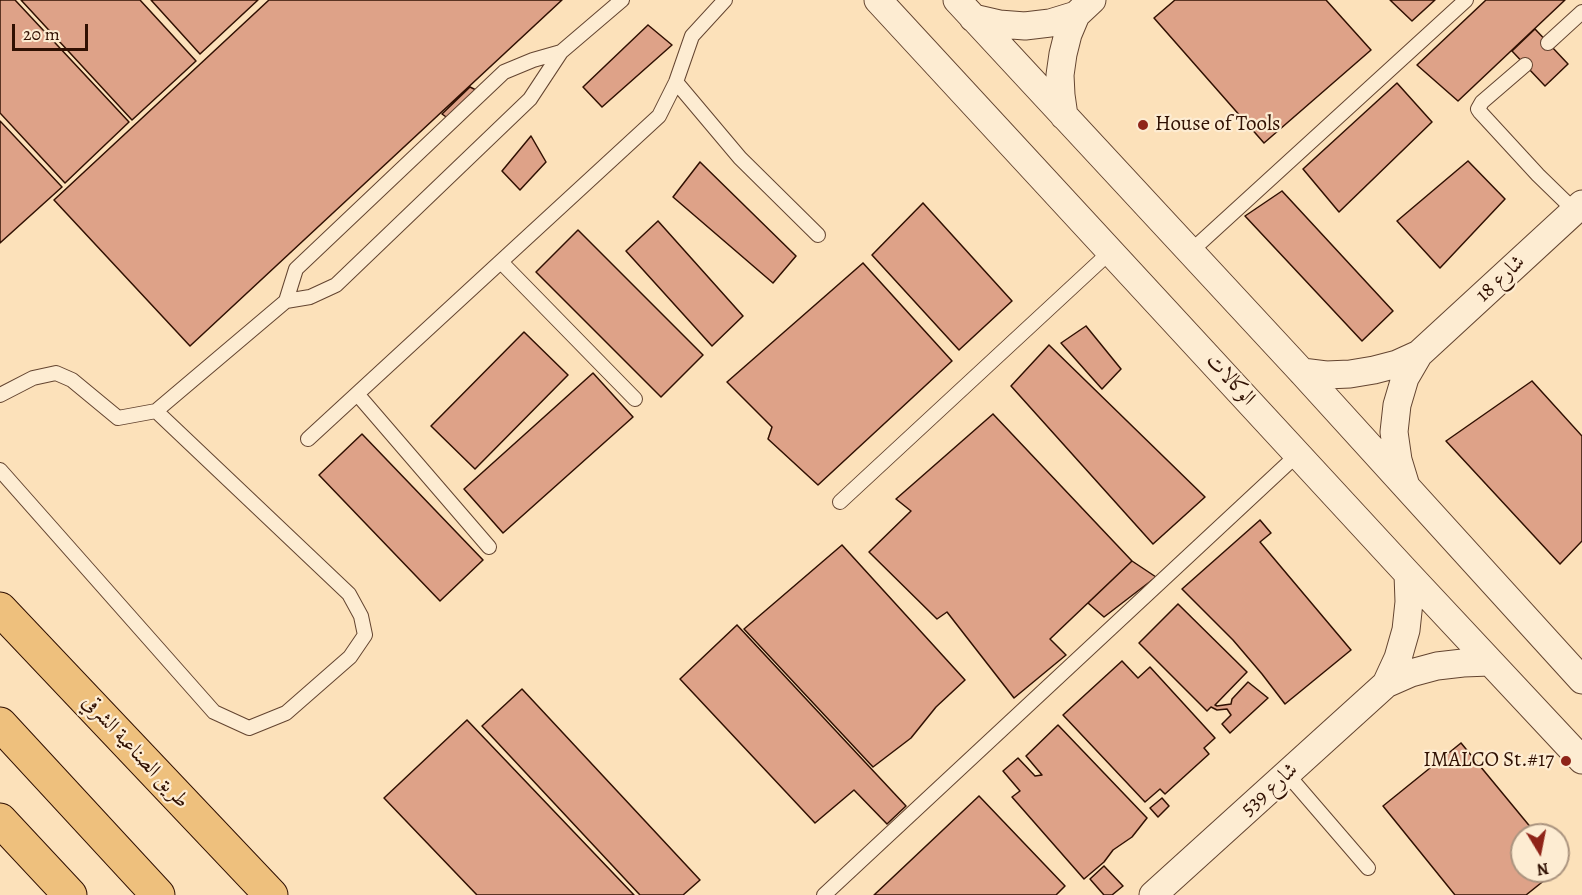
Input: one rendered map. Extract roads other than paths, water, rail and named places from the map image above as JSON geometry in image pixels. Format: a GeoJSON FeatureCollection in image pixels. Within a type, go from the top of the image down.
{"type":"FeatureCollection","features":[{"type":"Feature","properties":{"kind":"main road","name":"طريق الصناعية الشرقي"},"geometry":{"type":"LineString","coordinates":[[0,609],[271,895]]}},
{"type":"Feature","properties":{"kind":"main road"},"geometry":{"type":"LineString","coordinates":[[0,724],[158,895]]}},
{"type":"Feature","properties":{"kind":"main road"},"geometry":{"type":"LineString","coordinates":[[0,820],[70,895]]}},
{"type":"Feature","properties":{"kind":"street","name":"الوكالات"},"geometry":{"type":"LineString","coordinates":[[878,0],[1582,760]]}},
{"type":"Feature","properties":{"kind":"street"},"geometry":{"type":"LineString","coordinates":[[1064,116],[1061,85],[1063,54],[1068,34],[1084,8]]}},
{"type":"Feature","properties":{"kind":"street"},"geometry":{"type":"LineString","coordinates":[[965,9],[999,24],[1024,26],[1050,23],[1084,8]]}},
{"type":"Feature","properties":{"kind":"street"},"geometry":{"type":"LineString","coordinates":[[965,9],[1302,372],[1582,680]]}},
{"type":"Feature","properties":{"kind":"street","name":"شارع 18"},"geometry":{"type":"LineString","coordinates":[[1406,487],[1398,460],[1394,432],[1405,378],[1419,354],[1578,207]]}},
{"type":"Feature","properties":{"kind":"street","name":"شارع 18"},"geometry":{"type":"LineString","coordinates":[[1302,372],[1326,375],[1358,373],[1397,363],[1419,354]]}},
{"type":"Feature","properties":{"kind":"street","name":"شارع 539"},"geometry":{"type":"LineString","coordinates":[[1386,684],[1398,658],[1406,630],[1409,602],[1408,574]]}},
{"type":"Feature","properties":{"kind":"street","name":"شارع 539"},"geometry":{"type":"LineString","coordinates":[[1153,895],[1386,684],[1437,666],[1490,662]]}},
{"type":"Feature","properties":{"kind":"lane"},"geometry":{"type":"LineString","coordinates":[[0,395],[33,378],[56,373],[72,380],[118,418],[156,411],[286,301],[310,297],[336,285],[530,99],[561,52],[622,0]]}},
{"type":"Feature","properties":{"kind":"lane"},"geometry":{"type":"LineString","coordinates":[[308,439],[659,116],[676,82],[692,36],[725,0]]}},
{"type":"Feature","properties":{"kind":"lane"},"geometry":{"type":"LineString","coordinates":[[1190,252],[1466,0]]}},
{"type":"Feature","properties":{"kind":"lane"},"geometry":{"type":"LineString","coordinates":[[1548,43],[1582,12]]}},
{"type":"Feature","properties":{"kind":"lane"},"geometry":{"type":"LineString","coordinates":[[286,301],[296,269],[504,72],[561,52]]}},
{"type":"Feature","properties":{"kind":"lane"},"geometry":{"type":"LineString","coordinates":[[1525,65],[1482,102],[1480,112],[1538,175],[1578,207]]}},
{"type":"Feature","properties":{"kind":"lane"},"geometry":{"type":"LineString","coordinates":[[676,82],[740,158],[818,235]]}},
{"type":"Feature","properties":{"kind":"lane"},"geometry":{"type":"LineString","coordinates":[[840,502],[1110,252]]}},
{"type":"Feature","properties":{"kind":"lane"},"geometry":{"type":"LineString","coordinates":[[501,262],[635,399]]}},
{"type":"Feature","properties":{"kind":"lane"},"geometry":{"type":"LineString","coordinates":[[358,394],[489,548]]}},
{"type":"Feature","properties":{"kind":"lane"},"geometry":{"type":"LineString","coordinates":[[0,470],[214,712],[249,728],[286,713],[350,657],[365,635],[361,616],[350,594],[156,411]]}},
{"type":"Feature","properties":{"kind":"lane"},"geometry":{"type":"LineString","coordinates":[[824,895],[1298,454]]}},
{"type":"Feature","properties":{"kind":"lane"},"geometry":{"type":"LineString","coordinates":[[1287,774],[1368,868]]}},
{"type":"Feature","properties":{"kind":"place","name":"House of Tools"},"geometry":{"type":"Point","coordinates":[1143,125]}},
{"type":"Feature","properties":{"kind":"place","name":"IMALCO St.#17"},"geometry":{"type":"Point","coordinates":[1566,761]}}]}
